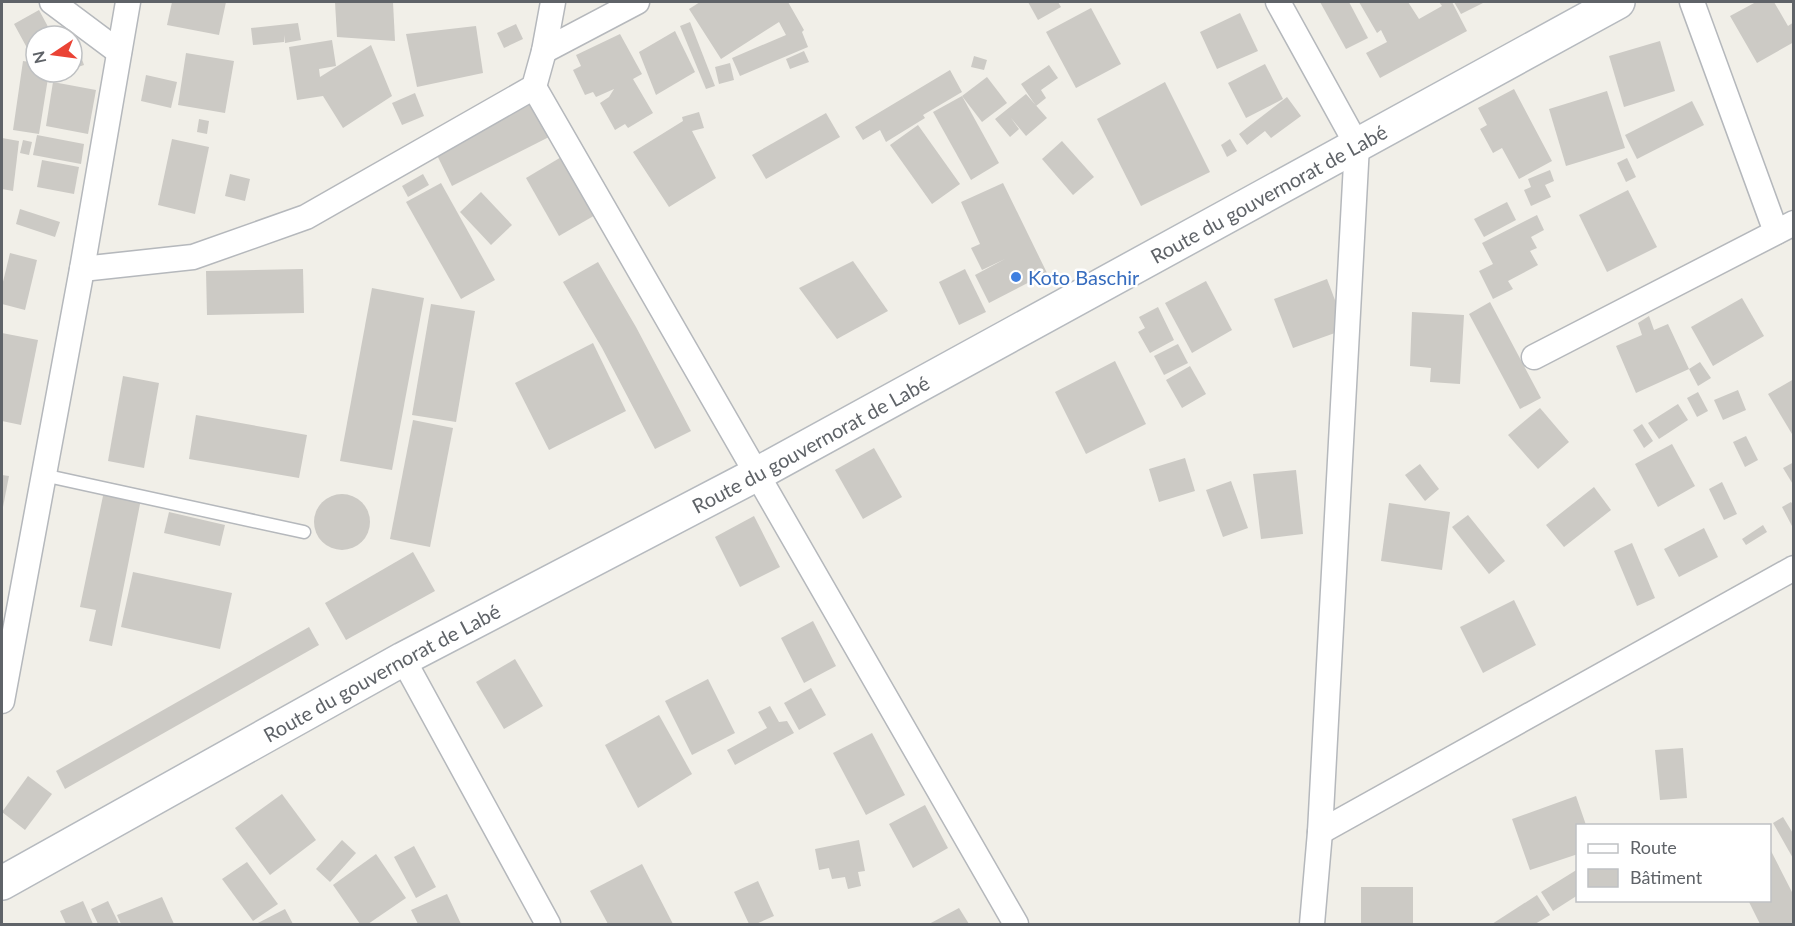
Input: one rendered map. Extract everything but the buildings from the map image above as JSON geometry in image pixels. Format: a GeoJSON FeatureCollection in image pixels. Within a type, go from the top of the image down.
{"type":"FeatureCollection","features":[{"type":"Feature","properties":{"kind":"street"},"geometry":{"type":"LineString","coordinates":[[52,2],[119,52]]}},
{"type":"Feature","properties":{"kind":"street"},"geometry":{"type":"LineString","coordinates":[[2,701],[82,269],[128,2]]}},
{"type":"Feature","properties":{"kind":"street"},"geometry":{"type":"LineString","coordinates":[[82,269],[193,257],[306,217],[534,87],[544,51],[553,2]]}},
{"type":"Feature","properties":{"kind":"street"},"geometry":{"type":"LineString","coordinates":[[544,51],[637,2]]}},
{"type":"Feature","properties":{"kind":"street"},"geometry":{"type":"LineString","coordinates":[[1278,2],[1357,145],[1320,832],[1312,924]]}},
{"type":"Feature","properties":{"kind":"street","name":"Route du gouvernorat de Labé"},"geometry":{"type":"LineString","coordinates":[[2,883],[403,659],[757,474],[1617,2]]}},
{"type":"Feature","properties":{"kind":"street"},"geometry":{"type":"LineString","coordinates":[[1533,357],[1785,228],[1692,2]]}},
{"type":"Feature","properties":{"kind":"street"},"geometry":{"type":"LineString","coordinates":[[534,87],[1016,924]]}},
{"type":"Feature","properties":{"kind":"street"},"geometry":{"type":"LineString","coordinates":[[1320,832],[1794,568]]}},
{"type":"Feature","properties":{"kind":"street"},"geometry":{"type":"LineString","coordinates":[[403,659],[548,924]]}},
{"type":"Feature","properties":{"kind":"lane"},"geometry":{"type":"LineString","coordinates":[[43,475],[304,532]]}},
{"type":"Feature","properties":{"kind":"place","name":"Koto Baschir"},"geometry":{"type":"Point","coordinates":[1016,277]}}]}
